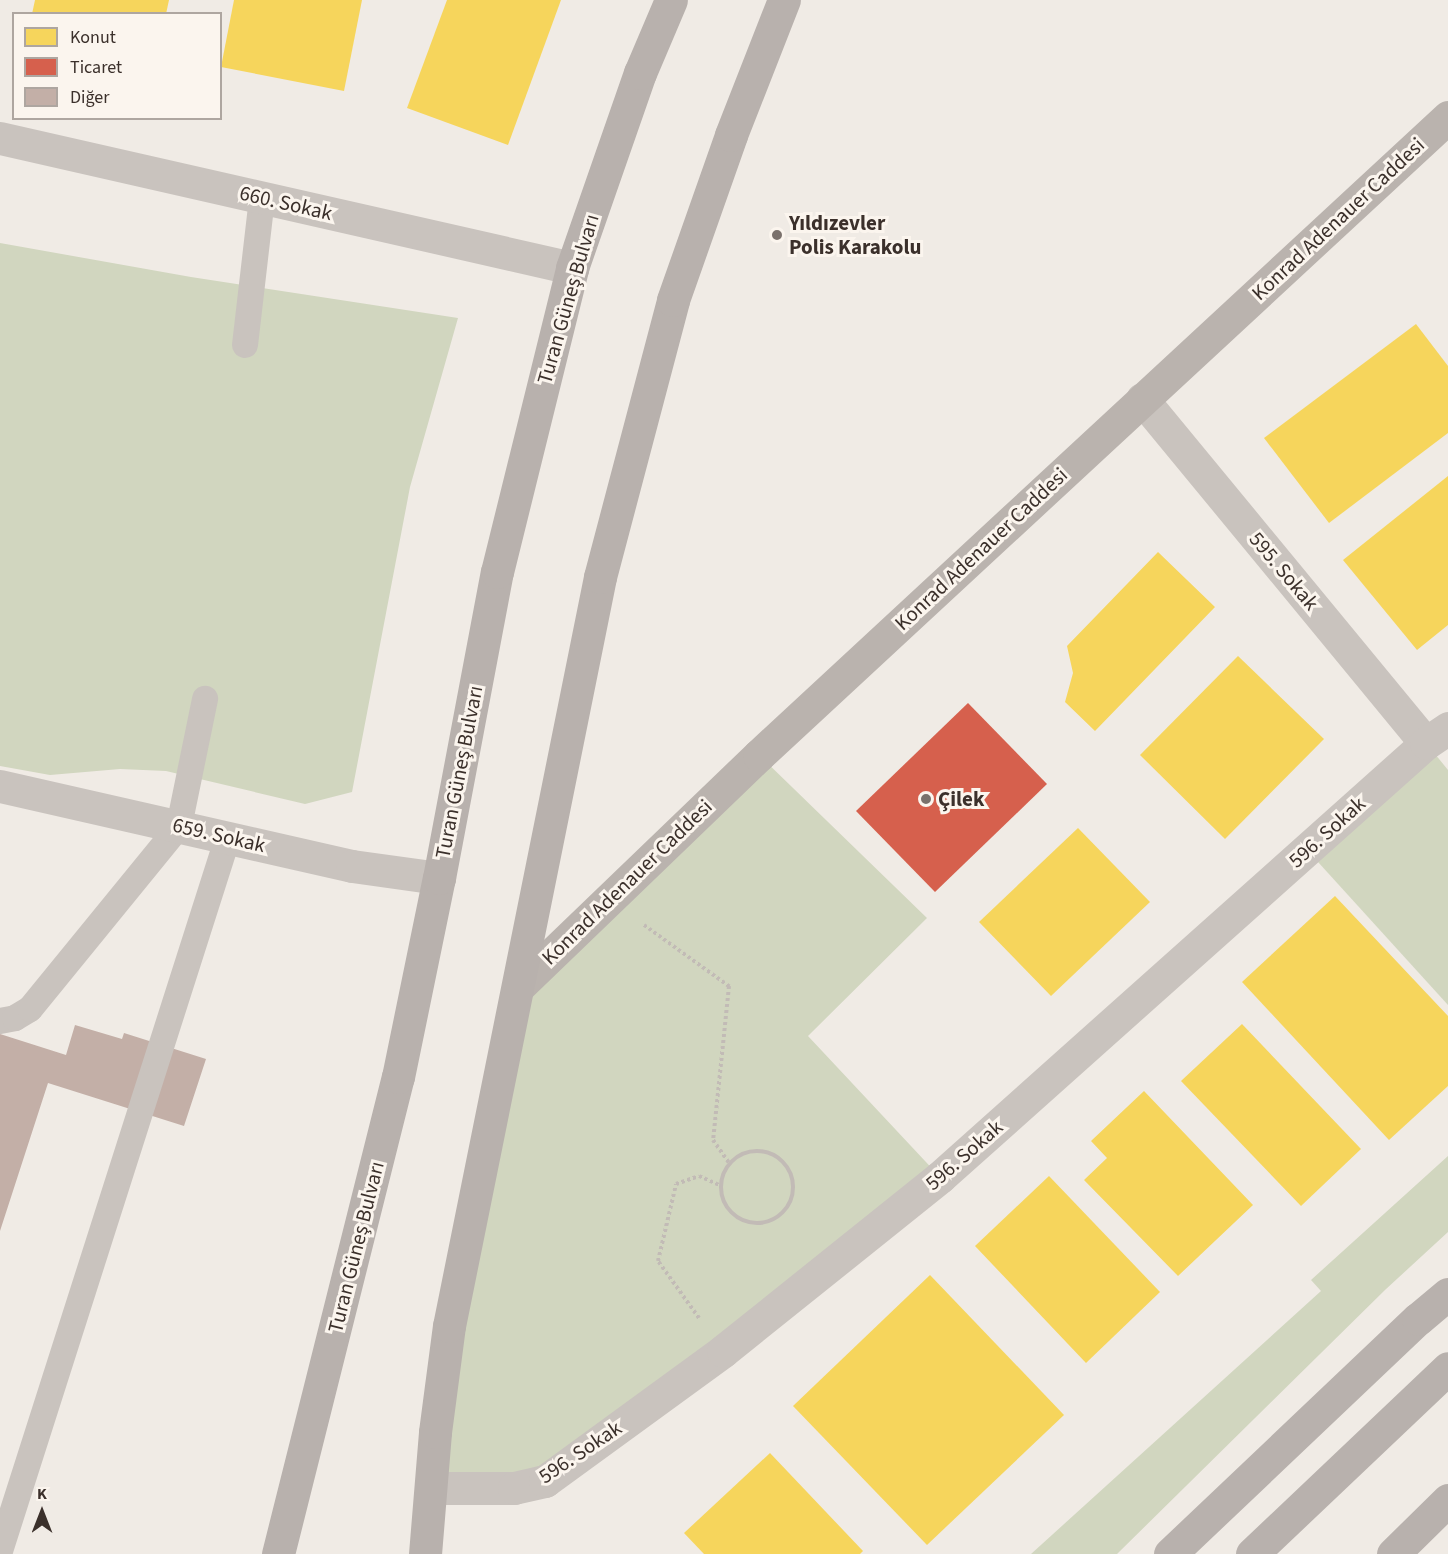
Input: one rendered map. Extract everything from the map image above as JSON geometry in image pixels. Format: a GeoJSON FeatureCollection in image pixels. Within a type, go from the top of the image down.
{"type":"FeatureCollection","features":[{"type":"Feature","properties":{"kind":"main road","name":"Turan Güneş Bulvarı"},"geometry":{"type":"LineString","coordinates":[[278,1554],[395,1089],[439,878],[497,572],[572,268],[640,73],[671,0]]}},
{"type":"Feature","properties":{"kind":"main road"},"geometry":{"type":"LineString","coordinates":[[425,1554],[435,1432],[449,1326],[600,577],[673,300],[731,135],[784,0]]}},
{"type":"Feature","properties":{"kind":"main road","name":"Konrad Adenauer Caddesi"},"geometry":{"type":"LineString","coordinates":[[519,986],[608,899],[1142,399],[1448,117]]}},
{"type":"Feature","properties":{"kind":"main road"},"geometry":{"type":"LineString","coordinates":[[1170,1554],[1418,1319],[1448,1294]]}},
{"type":"Feature","properties":{"kind":"main road"},"geometry":{"type":"LineString","coordinates":[[1252,1554],[1448,1368]]}},
{"type":"Feature","properties":{"kind":"main road"},"geometry":{"type":"LineString","coordinates":[[1393,1554],[1448,1500]]}},
{"type":"Feature","properties":{"kind":"street","name":"660. Sokak"},"geometry":{"type":"LineString","coordinates":[[0,138],[572,268]]}},
{"type":"Feature","properties":{"kind":"street","name":"595. Sokak"},"geometry":{"type":"LineString","coordinates":[[1142,399],[1437,736]]}},
{"type":"Feature","properties":{"kind":"street","name":"596. Sokak"},"geometry":{"type":"LineString","coordinates":[[432,1488],[514,1488],[545,1481],[723,1350],[940,1177],[1437,736]]}},
{"type":"Feature","properties":{"kind":"street","name":"659. Sokak"},"geometry":{"type":"LineString","coordinates":[[0,786],[352,866],[439,878]]}},
{"type":"Feature","properties":{"kind":"lane"},"geometry":{"type":"LineString","coordinates":[[245,345],[262,198]]}},
{"type":"Feature","properties":{"kind":"lane"},"geometry":{"type":"LineString","coordinates":[[0,1021],[15,1018],[30,1009],[179,826],[205,699]]}},
{"type":"Feature","properties":{"kind":"lane"},"geometry":{"type":"LineString","coordinates":[[0,1551],[228,837]]}},
{"type":"Feature","properties":{"kind":"path"},"geometry":{"type":"LineString","coordinates":[[608,899],[729,986],[713,1140],[729,1163]]}},
{"type":"Feature","properties":{"kind":"path"},"geometry":{"type":"LineString","coordinates":[[749,1151],[772,1154],[782,1160],[793,1180],[790,1203],[774,1219],[762,1223],[749,1222],[728,1209],[721,1186],[723,1174],[729,1163],[749,1151]]}},
{"type":"Feature","properties":{"kind":"path"},"geometry":{"type":"LineString","coordinates":[[721,1186],[699,1176],[676,1184],[658,1262],[723,1350]]}},
{"type":"Feature","properties":{"kind":"green space"},"geometry":{"type":"Polygon","coordinates":[[[0,243],[191,277],[458,318],[410,487],[352,792],[305,804],[166,771],[120,769],[50,775],[0,766],[0,243]]]}},
{"type":"Feature","properties":{"kind":"green space"},"geometry":{"type":"Polygon","coordinates":[[[1426,743],[1448,770],[1448,1005],[1308,851],[1426,743]]]}},
{"type":"Feature","properties":{"kind":"green space"},"geometry":{"type":"Polygon","coordinates":[[[759,755],[927,918],[808,1036],[940,1177],[545,1481],[432,1488],[519,986],[759,755]]]}},
{"type":"Feature","properties":{"kind":"green space"},"geometry":{"type":"Polygon","coordinates":[[[1448,1156],[1448,1232],[1385,1290],[1117,1554],[1031,1554],[1321,1291],[1311,1280],[1448,1156]]]}},
{"type":"Feature","properties":{"kind":"building: Konut"},"geometry":{"type":"Polygon","coordinates":[[[35,0],[169,0],[166,12],[32,12],[35,0]]]}},
{"type":"Feature","properties":{"kind":"building: Konut"},"geometry":{"type":"Polygon","coordinates":[[[234,0],[362,0],[344,91],[222,67],[234,0]]]}},
{"type":"Feature","properties":{"kind":"building: Konut"},"geometry":{"type":"Polygon","coordinates":[[[447,0],[561,0],[508,145],[407,108],[447,0]]]}},
{"type":"Feature","properties":{"kind":"building: Konut"},"geometry":{"type":"Polygon","coordinates":[[[1416,324],[1448,366],[1448,433],[1329,523],[1264,438],[1416,324]]]}},
{"type":"Feature","properties":{"kind":"building: Konut"},"geometry":{"type":"Polygon","coordinates":[[[1448,476],[1448,625],[1417,650],[1343,560],[1448,476]]]}},
{"type":"Feature","properties":{"kind":"building: Konut"},"geometry":{"type":"Polygon","coordinates":[[[1158,552],[1215,607],[1095,731],[1065,702],[1073,673],[1067,646],[1158,552]]]}},
{"type":"Feature","properties":{"kind":"building: Konut"},"geometry":{"type":"Polygon","coordinates":[[[1238,656],[1324,739],[1225,839],[1140,755],[1238,656]]]}},
{"type":"Feature","properties":{"kind":"building: Konut"},"geometry":{"type":"Polygon","coordinates":[[[1078,828],[1150,902],[1051,996],[979,922],[1078,828]]]}},
{"type":"Feature","properties":{"kind":"building: Konut"},"geometry":{"type":"Polygon","coordinates":[[[1335,896],[1448,1016],[1448,1086],[1389,1140],[1242,982],[1335,896]]]}},
{"type":"Feature","properties":{"kind":"building: Konut"},"geometry":{"type":"Polygon","coordinates":[[[1242,1024],[1361,1149],[1301,1206],[1181,1081],[1242,1024]]]}},
{"type":"Feature","properties":{"kind":"building: Konut"},"geometry":{"type":"Polygon","coordinates":[[[1144,1091],[1253,1205],[1178,1276],[1084,1180],[1107,1158],[1091,1141],[1144,1091]]]}},
{"type":"Feature","properties":{"kind":"building: Konut"},"geometry":{"type":"Polygon","coordinates":[[[1049,1176],[1160,1292],[1086,1363],[975,1246],[1049,1176]]]}},
{"type":"Feature","properties":{"kind":"building: Konut"},"geometry":{"type":"Polygon","coordinates":[[[930,1275],[1064,1415],[927,1545],[793,1406],[930,1275]]]}},
{"type":"Feature","properties":{"kind":"building: Konut"},"geometry":{"type":"Polygon","coordinates":[[[770,1453],[863,1551],[860,1554],[704,1554],[684,1533],[770,1453]]]}},
{"type":"Feature","properties":{"kind":"building: Ticaret"},"geometry":{"type":"Polygon","coordinates":[[[968,703],[1047,784],[935,892],[856,811],[968,703]]]}},
{"type":"Feature","properties":{"kind":"building: Diğer"},"geometry":{"type":"Polygon","coordinates":[[[75,1025],[122,1039],[124,1033],[206,1059],[184,1126],[48,1083],[0,1231],[0,1034],[66,1055],[75,1025]]]}},
{"type":"Feature","properties":{"kind":"place","name":"Yıldızevler Polis Karakolu"},"geometry":{"type":"Point","coordinates":[777,235]}},
{"type":"Feature","properties":{"kind":"place","name":"Çilek"},"geometry":{"type":"Point","coordinates":[926,799]}}]}
